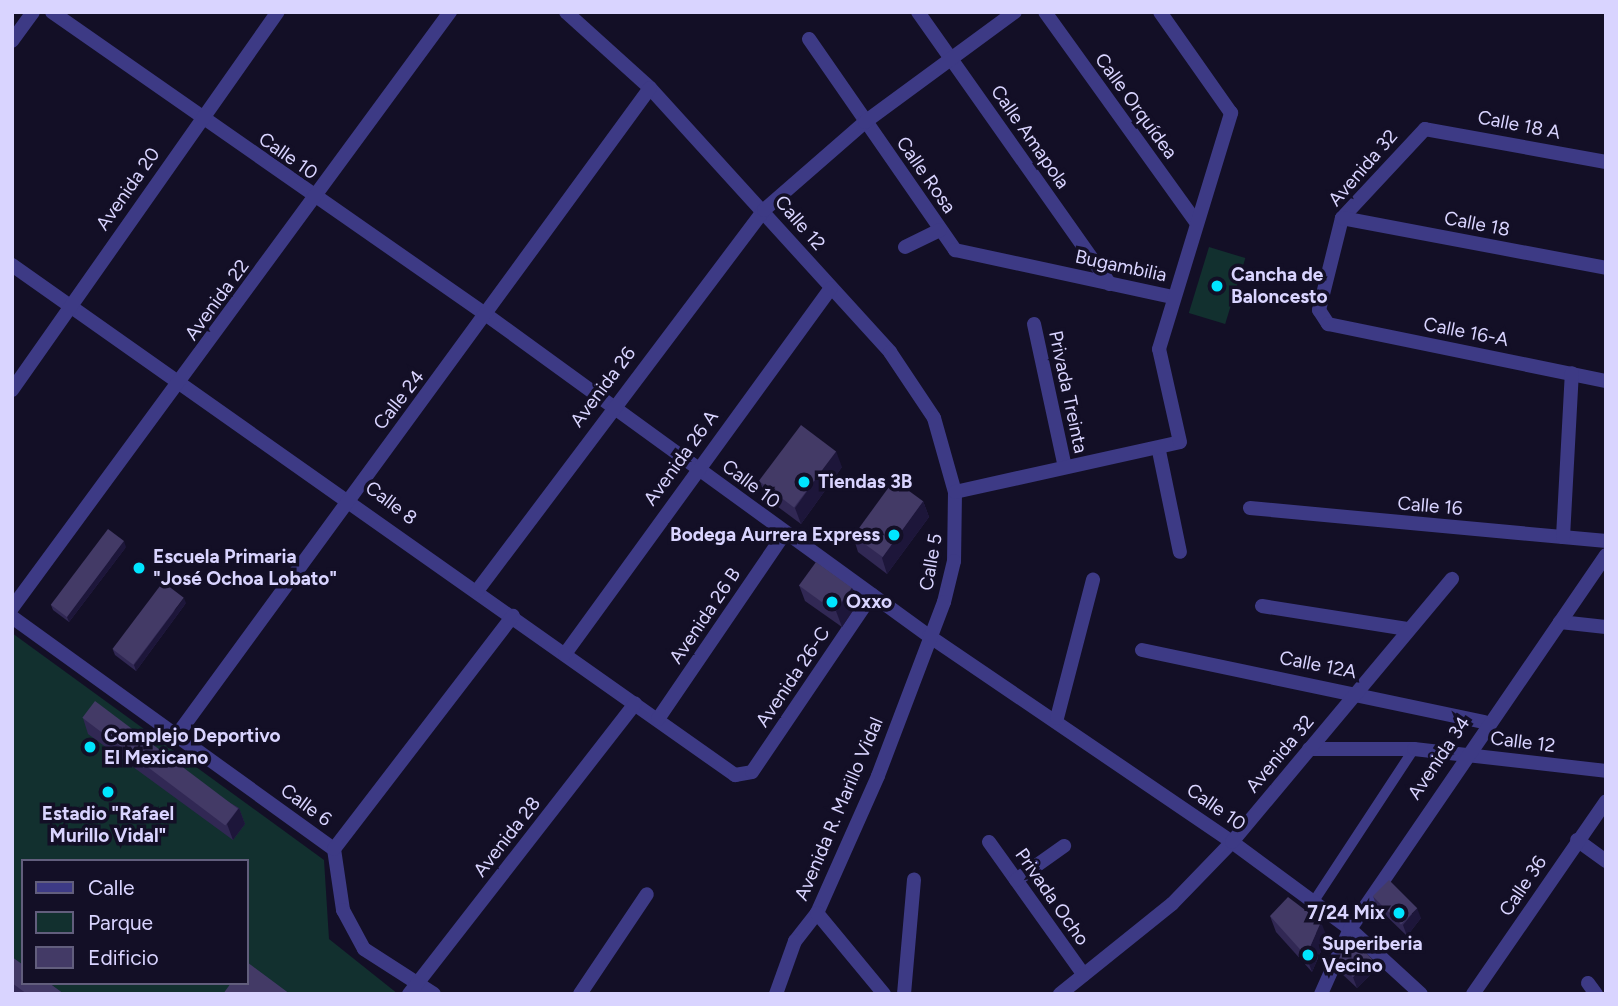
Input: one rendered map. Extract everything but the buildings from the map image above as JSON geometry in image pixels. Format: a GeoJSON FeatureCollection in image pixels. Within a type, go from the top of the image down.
{"type":"FeatureCollection","features":[{"type":"Feature","properties":{"kind":"street"},"geometry":{"type":"LineString","coordinates":[[12,41],[33,12]]}},
{"type":"Feature","properties":{"kind":"street","name":"Calle 10"},"geometry":{"type":"LineString","coordinates":[[52,12],[201,120],[488,316],[610,408],[872,595],[1057,718],[1232,842],[1350,929],[1421,994]]}},
{"type":"Feature","properties":{"kind":"street","name":"Avenida 20"},"geometry":{"type":"LineString","coordinates":[[12,390],[278,12]]}},
{"type":"Feature","properties":{"kind":"street","name":"Avenida 22"},"geometry":{"type":"LineString","coordinates":[[12,608],[180,383],[450,12]]}},
{"type":"Feature","properties":{"kind":"street","name":"Calle 12"},"geometry":{"type":"LineString","coordinates":[[566,12],[650,88],[764,210],[916,387],[933,418],[956,492]]}},
{"type":"Feature","properties":{"kind":"street","name":"Calle Amapola"},"geometry":{"type":"LineString","coordinates":[[919,12],[1110,284]]}},
{"type":"Feature","properties":{"kind":"street","name":"Avenida 26"},"geometry":{"type":"LineString","coordinates":[[477,591],[610,408],[764,210],[866,121],[1015,12]]}},
{"type":"Feature","properties":{"kind":"street","name":"Calle Orquídea"},"geometry":{"type":"LineString","coordinates":[[1045,12],[1195,221]]}},
{"type":"Feature","properties":{"kind":"street","name":"Bugambilia"},"geometry":{"type":"LineString","coordinates":[[955,250],[1173,297],[1231,113],[1160,12]]}},
{"type":"Feature","properties":{"kind":"street","name":"Calle Rosa"},"geometry":{"type":"LineString","coordinates":[[809,39],[955,250]]}},
{"type":"Feature","properties":{"kind":"street","name":"Calle 24"},"geometry":{"type":"LineString","coordinates":[[177,735],[349,496],[488,316],[650,88]]}},
{"type":"Feature","properties":{"kind":"street","name":"Calle 18 A"},"geometry":{"type":"LineString","coordinates":[[1425,129],[1606,162]]}},
{"type":"Feature","properties":{"kind":"street","name":"Avenida 32"},"geometry":{"type":"LineString","coordinates":[[1322,318],[1342,218],[1425,129]]}},
{"type":"Feature","properties":{"kind":"street","name":"Calle 18"},"geometry":{"type":"LineString","coordinates":[[1342,218],[1606,268]]}},
{"type":"Feature","properties":{"kind":"street"},"geometry":{"type":"LineString","coordinates":[[905,247],[940,230]]}},
{"type":"Feature","properties":{"kind":"street","name":"Calle 8"},"geometry":{"type":"LineString","coordinates":[[12,265],[180,383],[349,496],[635,704],[743,776]]}},
{"type":"Feature","properties":{"kind":"street","name":"Avenida 26 A"},"geometry":{"type":"LineString","coordinates":[[565,654],[697,468],[831,288]]}},
{"type":"Feature","properties":{"kind":"street","name":"Privada Treinta"},"geometry":{"type":"LineString","coordinates":[[956,492],[1065,467],[1159,451],[1180,442],[1159,349],[1173,297]]}},
{"type":"Feature","properties":{"kind":"street","name":"Calle 16-A"},"geometry":{"type":"LineString","coordinates":[[1322,318],[1606,381]]}},
{"type":"Feature","properties":{"kind":"street","name":"Privada Treinta"},"geometry":{"type":"LineString","coordinates":[[1034,324],[1065,467]]}},
{"type":"Feature","properties":{"kind":"street"},"geometry":{"type":"LineString","coordinates":[[1563,537],[1572,373]]}},
{"type":"Feature","properties":{"kind":"street"},"geometry":{"type":"LineString","coordinates":[[1159,451],[1180,552]]}},
{"type":"Feature","properties":{"kind":"street","name":"Calle 5"},"geometry":{"type":"LineString","coordinates":[[929,635],[954,561],[956,492]]}},
{"type":"Feature","properties":{"kind":"street","name":"Calle 16"},"geometry":{"type":"LineString","coordinates":[[1250,508],[1606,541]]}},
{"type":"Feature","properties":{"kind":"street","name":"Avenida 26 B"},"geometry":{"type":"LineString","coordinates":[[657,719],[785,533]]}},
{"type":"Feature","properties":{"kind":"street","name":"Avenida 34"},"geometry":{"type":"LineString","coordinates":[[1321,994],[1350,929],[1485,722],[1606,555]]}},
{"type":"Feature","properties":{"kind":"street","name":"Avenida 32"},"geometry":{"type":"LineString","coordinates":[[1060,994],[1172,904],[1232,842],[1407,629],[1452,579]]}},
{"type":"Feature","properties":{"kind":"street"},"geometry":{"type":"LineString","coordinates":[[1057,718],[1093,580]]}},
{"type":"Feature","properties":{"kind":"street","name":"Avenida 26-C"},"geometry":{"type":"LineString","coordinates":[[743,776],[872,595]]}},
{"type":"Feature","properties":{"kind":"street"},"geometry":{"type":"LineString","coordinates":[[1262,606],[1407,629]]}},
{"type":"Feature","properties":{"kind":"street"},"geometry":{"type":"LineString","coordinates":[[334,849],[513,616]]}},
{"type":"Feature","properties":{"kind":"street","name":"Calle 6"},"geometry":{"type":"LineString","coordinates":[[12,617],[334,849],[352,930],[411,990],[434,994]]}},
{"type":"Feature","properties":{"kind":"street"},"geometry":{"type":"LineString","coordinates":[[1560,622],[1606,627]]}},
{"type":"Feature","properties":{"kind":"street","name":"Avenida R. Marillo Vidal"},"geometry":{"type":"LineString","coordinates":[[776,994],[795,941],[817,913],[878,776],[929,635]]}},
{"type":"Feature","properties":{"kind":"street","name":"Calle 12A"},"geometry":{"type":"LineString","coordinates":[[1142,650],[1356,692],[1485,722]]}},
{"type":"Feature","properties":{"kind":"street","name":"Avenida 28"},"geometry":{"type":"LineString","coordinates":[[411,990],[635,704]]}},
{"type":"Feature","properties":{"kind":"street","name":"Calle 12"},"geometry":{"type":"LineString","coordinates":[[1309,749],[1414,749],[1606,771]]}},
{"type":"Feature","properties":{"kind":"street"},"geometry":{"type":"LineString","coordinates":[[1314,901],[1414,749]]}},
{"type":"Feature","properties":{"kind":"street","name":"Calle 36"},"geometry":{"type":"LineString","coordinates":[[1473,994],[1606,801]]}},
{"type":"Feature","properties":{"kind":"street"},"geometry":{"type":"LineString","coordinates":[[1577,840],[1606,861]]}},
{"type":"Feature","properties":{"kind":"street","name":"Privada Ocho"},"geometry":{"type":"LineString","coordinates":[[989,842],[1084,975]]}},
{"type":"Feature","properties":{"kind":"street"},"geometry":{"type":"LineString","coordinates":[[1016,880],[1064,846]]}},
{"type":"Feature","properties":{"kind":"street"},"geometry":{"type":"LineString","coordinates":[[904,994],[914,879]]}},
{"type":"Feature","properties":{"kind":"street"},"geometry":{"type":"LineString","coordinates":[[580,994],[647,894]]}},
{"type":"Feature","properties":{"kind":"street"},"geometry":{"type":"LineString","coordinates":[[817,913],[884,994]]}},
{"type":"Feature","properties":{"kind":"green space","name":"Cancha de Baloncesto"},"geometry":{"type":"Polygon","coordinates":[[[1209,247],[1245,258],[1225,324],[1189,313],[1209,247]]]}},
{"type":"Feature","properties":{"kind":"green space","name":"Estadio \"Rafael Murillo Vidal\""},"geometry":{"type":"Polygon","coordinates":[[[12,633],[324,860],[329,939],[398,994],[12,994],[12,633]]]}},
{"type":"Feature","properties":{"kind":"place","name":"Cancha de Baloncesto"},"geometry":{"type":"Point","coordinates":[1217,286]}},
{"type":"Feature","properties":{"kind":"place","name":"Tiendas 3B"},"geometry":{"type":"Point","coordinates":[804,482]}},
{"type":"Feature","properties":{"kind":"place","name":"Bodega Aurrera Express"},"geometry":{"type":"Point","coordinates":[894,535]}},
{"type":"Feature","properties":{"kind":"place","name":"Escuela Primaria \"José Ochoa Lobato\""},"geometry":{"type":"Point","coordinates":[139,568]}},
{"type":"Feature","properties":{"kind":"place","name":"Oxxo"},"geometry":{"type":"Point","coordinates":[832,602]}},
{"type":"Feature","properties":{"kind":"place","name":"Complejo Deportivo El Mexicano"},"geometry":{"type":"Point","coordinates":[90,747]}},
{"type":"Feature","properties":{"kind":"place","name":"Estadio \"Rafael Murillo Vidal\""},"geometry":{"type":"Point","coordinates":[108,792]}},
{"type":"Feature","properties":{"kind":"place","name":"7/24 Mix"},"geometry":{"type":"Point","coordinates":[1399,913]}},
{"type":"Feature","properties":{"kind":"place","name":"Superiberia Vecino"},"geometry":{"type":"Point","coordinates":[1308,955]}}]}
